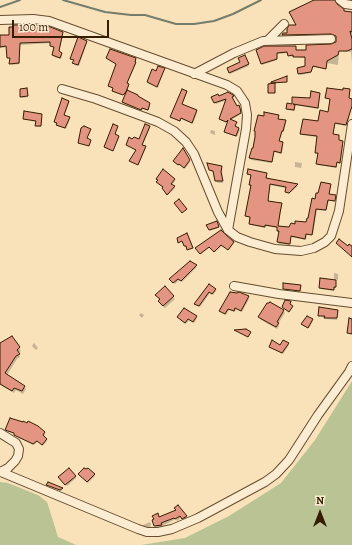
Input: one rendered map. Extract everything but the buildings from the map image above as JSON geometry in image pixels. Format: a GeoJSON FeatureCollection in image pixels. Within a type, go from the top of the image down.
{"type":"FeatureCollection","features":[{"type":"Feature","properties":{"kind":"street"},"geometry":{"type":"LineString","coordinates":[[340,0],[346,4],[352,5]]}},
{"type":"Feature","properties":{"kind":"street"},"geometry":{"type":"LineString","coordinates":[[0,20],[33,19],[49,21],[227,85],[237,91],[245,103],[247,115],[246,129],[228,230]]}},
{"type":"Feature","properties":{"kind":"street"},"geometry":{"type":"LineString","coordinates":[[268,40],[284,24]]}},
{"type":"Feature","properties":{"kind":"street"},"geometry":{"type":"LineString","coordinates":[[194,74],[250,46],[268,40],[331,40]]}},
{"type":"Feature","properties":{"kind":"street"},"geometry":{"type":"LineString","coordinates":[[62,89],[96,99],[158,122],[174,131],[186,142],[194,154],[218,212],[228,230],[237,237],[275,249],[301,251],[314,248],[325,242],[331,236],[339,211],[352,124]]}},
{"type":"Feature","properties":{"kind":"street"},"geometry":{"type":"LineString","coordinates":[[234,286],[279,294],[352,303]]}},
{"type":"Feature","properties":{"kind":"street"},"geometry":{"type":"LineString","coordinates":[[1,472],[138,529],[152,532],[172,529],[198,518],[265,482],[276,474],[289,460],[352,366]]}},
{"type":"Feature","properties":{"kind":"street"},"geometry":{"type":"LineString","coordinates":[[0,433],[16,444],[19,449],[18,456],[15,461],[1,472]]}},
{"type":"Feature","properties":{"kind":"green space"},"geometry":{"type":"Polygon","coordinates":[[[352,381],[352,545],[141,545],[185,538],[229,516],[281,483],[315,440],[352,381]]]}},
{"type":"Feature","properties":{"kind":"green space"},"geometry":{"type":"Polygon","coordinates":[[[0,482],[8,483],[38,495],[47,502],[58,537],[76,545],[0,545],[0,482]]]}},
{"type":"Feature","properties":{"kind":"waterway"},"geometry":{"type":"LineString","coordinates":[[0,7],[20,0]]}},
{"type":"Feature","properties":{"kind":"waterway"},"geometry":{"type":"LineString","coordinates":[[63,0],[105,12],[145,15],[176,24],[194,24],[214,21],[233,14],[261,0]]}}]}
